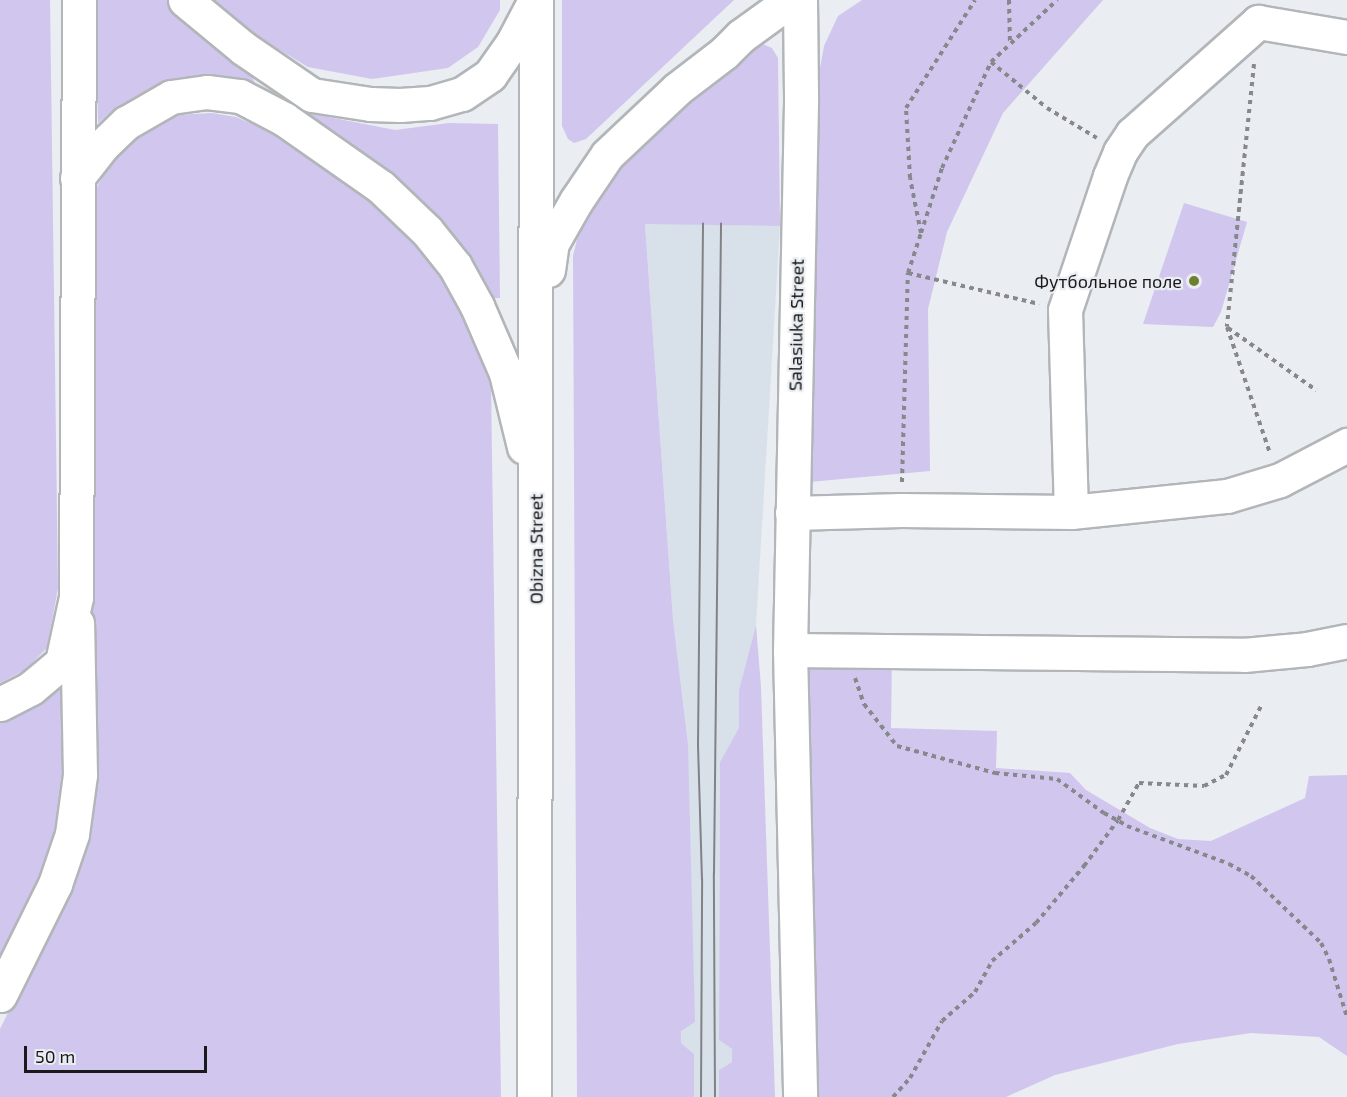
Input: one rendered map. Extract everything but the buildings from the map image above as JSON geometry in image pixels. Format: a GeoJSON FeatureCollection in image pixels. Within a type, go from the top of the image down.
{"type":"FeatureCollection","features":[{"type":"Feature","properties":{"kind":"main road"},"geometry":{"type":"LineString","coordinates":[[0,995],[55,884],[72,834],[80,775],[76,597],[78,0]]}},
{"type":"Feature","properties":{"kind":"main road"},"geometry":{"type":"LineString","coordinates":[[184,0],[243,48],[312,95],[370,104],[400,105],[430,102],[462,94],[490,75],[512,44],[536,0]]}},
{"type":"Feature","properties":{"kind":"main road","name":"Obizna Street"},"geometry":{"type":"LineString","coordinates":[[534,1097],[536,0]]}},
{"type":"Feature","properties":{"kind":"main road"},"geometry":{"type":"LineString","coordinates":[[537,358],[552,243],[588,181],[607,155],[652,111],[724,54],[741,36],[791,0]]}},
{"type":"Feature","properties":{"kind":"main road","name":"Salasiuka Street"},"geometry":{"type":"LineString","coordinates":[[800,0],[801,103],[790,650],[800,1097]]}},
{"type":"Feature","properties":{"kind":"main road"},"geometry":{"type":"LineString","coordinates":[[1071,512],[1065,310],[1120,152],[1132,134],[1258,22],[1347,37]]}},
{"type":"Feature","properties":{"kind":"main road"},"geometry":{"type":"LineString","coordinates":[[77,178],[101,147],[126,123],[171,97],[207,92],[240,96],[284,119],[381,187],[427,231],[455,266],[477,306],[506,373],[524,445],[536,525]]}},
{"type":"Feature","properties":{"kind":"main road"},"geometry":{"type":"LineString","coordinates":[[792,513],[901,510],[1071,512],[1227,496],[1280,480],[1347,445]]}},
{"type":"Feature","properties":{"kind":"main road"},"geometry":{"type":"LineString","coordinates":[[0,704],[31,688],[62,662],[76,597]]}},
{"type":"Feature","properties":{"kind":"main road"},"geometry":{"type":"LineString","coordinates":[[790,650],[1244,655],[1307,649],[1347,641]]}},
{"type":"Feature","properties":{"kind":"path"},"geometry":{"type":"LineString","coordinates":[[921,233],[910,178],[906,108],[975,0]]}},
{"type":"Feature","properties":{"kind":"path"},"geometry":{"type":"LineString","coordinates":[[1009,0],[1010,45]]}},
{"type":"Feature","properties":{"kind":"path"},"geometry":{"type":"LineString","coordinates":[[901,510],[908,273],[942,168],[991,62],[1058,0]]}},
{"type":"Feature","properties":{"kind":"path"},"geometry":{"type":"LineString","coordinates":[[1258,22],[1227,327],[1280,480]]}},
{"type":"Feature","properties":{"kind":"path"},"geometry":{"type":"LineString","coordinates":[[991,62],[1047,108],[1120,152]]}},
{"type":"Feature","properties":{"kind":"path"},"geometry":{"type":"LineString","coordinates":[[908,273],[1065,310]]}},
{"type":"Feature","properties":{"kind":"path"},"geometry":{"type":"LineString","coordinates":[[1227,327],[1316,390]]}},
{"type":"Feature","properties":{"kind":"path"},"geometry":{"type":"LineString","coordinates":[[851,650],[856,686],[864,704],[897,746],[995,773],[1057,779],[1118,820],[1148,835],[1228,864],[1251,876],[1321,943],[1329,959],[1347,1017]]}},
{"type":"Feature","properties":{"kind":"path"},"geometry":{"type":"LineString","coordinates":[[893,1097],[910,1078],[942,1021],[975,992],[992,962],[1036,923],[1118,820],[1139,783],[1204,786],[1226,775],[1261,706]]}},
{"type":"Feature","properties":{"kind":"shaded area"},"geometry":{"type":"Polygon","coordinates":[[[0,0],[50,0],[58,588],[47,648],[25,670],[0,683],[0,0]]]}},
{"type":"Feature","properties":{"kind":"shaded area"},"geometry":{"type":"Polygon","coordinates":[[[96,0],[168,0],[182,18],[250,72],[256,86],[162,85],[116,108],[98,123],[96,0]]]}},
{"type":"Feature","properties":{"kind":"shaded area"},"geometry":{"type":"Polygon","coordinates":[[[208,0],[500,0],[500,10],[478,47],[448,68],[372,79],[308,67],[253,34],[208,0]]]}},
{"type":"Feature","properties":{"kind":"shaded area"},"geometry":{"type":"Polygon","coordinates":[[[562,0],[734,0],[586,139],[574,143],[568,139],[562,126],[562,0]]]}},
{"type":"Feature","properties":{"kind":"shaded area"},"geometry":{"type":"Polygon","coordinates":[[[862,0],[1103,0],[1003,113],[947,232],[928,309],[930,471],[798,483],[817,85],[824,46],[838,16],[862,0]]]}},
{"type":"Feature","properties":{"kind":"shaded area"},"geometry":{"type":"Polygon","coordinates":[[[758,42],[772,48],[778,58],[780,226],[645,224],[673,619],[688,744],[695,1022],[681,1031],[681,1043],[694,1054],[694,1097],[577,1097],[573,256],[579,231],[595,198],[631,149],[758,42]]]}},
{"type":"Feature","properties":{"kind":"shaded area"},"geometry":{"type":"Polygon","coordinates":[[[303,112],[395,130],[449,123],[498,124],[500,298],[489,298],[392,177],[303,112]]]}},
{"type":"Feature","properties":{"kind":"shaded area"},"geometry":{"type":"Polygon","coordinates":[[[212,113],[236,117],[277,135],[374,200],[417,242],[443,275],[466,318],[491,383],[501,1097],[0,1097],[0,1029],[67,893],[92,685],[97,187],[112,161],[138,134],[175,115],[212,113]]]}},
{"type":"Feature","properties":{"kind":"shaded area","name":"Футбольное поле"},"geometry":{"type":"Polygon","coordinates":[[[1184,203],[1247,222],[1221,312],[1213,327],[1143,324],[1184,203]]]}},
{"type":"Feature","properties":{"kind":"shaded area"},"geometry":{"type":"Polygon","coordinates":[[[645,223],[780,226],[756,625],[739,690],[740,728],[720,763],[719,1040],[732,1049],[732,1062],[719,1070],[719,1097],[694,1097],[694,1054],[681,1043],[688,744],[673,619],[645,223]]]}},
{"type":"Feature","properties":{"kind":"shaded area"},"geometry":{"type":"Polygon","coordinates":[[[756,625],[761,687],[775,1097],[719,1097],[719,1070],[732,1062],[732,1049],[719,1040],[720,762],[739,728],[739,690],[756,625]]]}},
{"type":"Feature","properties":{"kind":"shaded area"},"geometry":{"type":"Polygon","coordinates":[[[892,655],[891,728],[997,731],[996,768],[1070,773],[1086,790],[1150,828],[1178,839],[1211,841],[1305,798],[1309,776],[1347,775],[1347,1056],[1319,1037],[1251,1033],[1178,1044],[1055,1075],[1006,1097],[814,1097],[802,682],[807,669],[817,660],[892,655]]]}},
{"type":"Feature","properties":{"kind":"shaded area"},"geometry":{"type":"Polygon","coordinates":[[[62,682],[66,776],[58,830],[42,875],[0,957],[0,715],[62,682]]]}},
{"type":"Feature","properties":{"kind":"tram line"},"geometry":{"type":"LineString","coordinates":[[701,1097],[702,880],[698,747],[703,224]]}},
{"type":"Feature","properties":{"kind":"tram line"},"geometry":{"type":"LineString","coordinates":[[715,1097],[714,874],[721,224]]}},
{"type":"Feature","properties":{"kind":"place","name":"Футбольное поле"},"geometry":{"type":"Point","coordinates":[1194,281]}}]}
